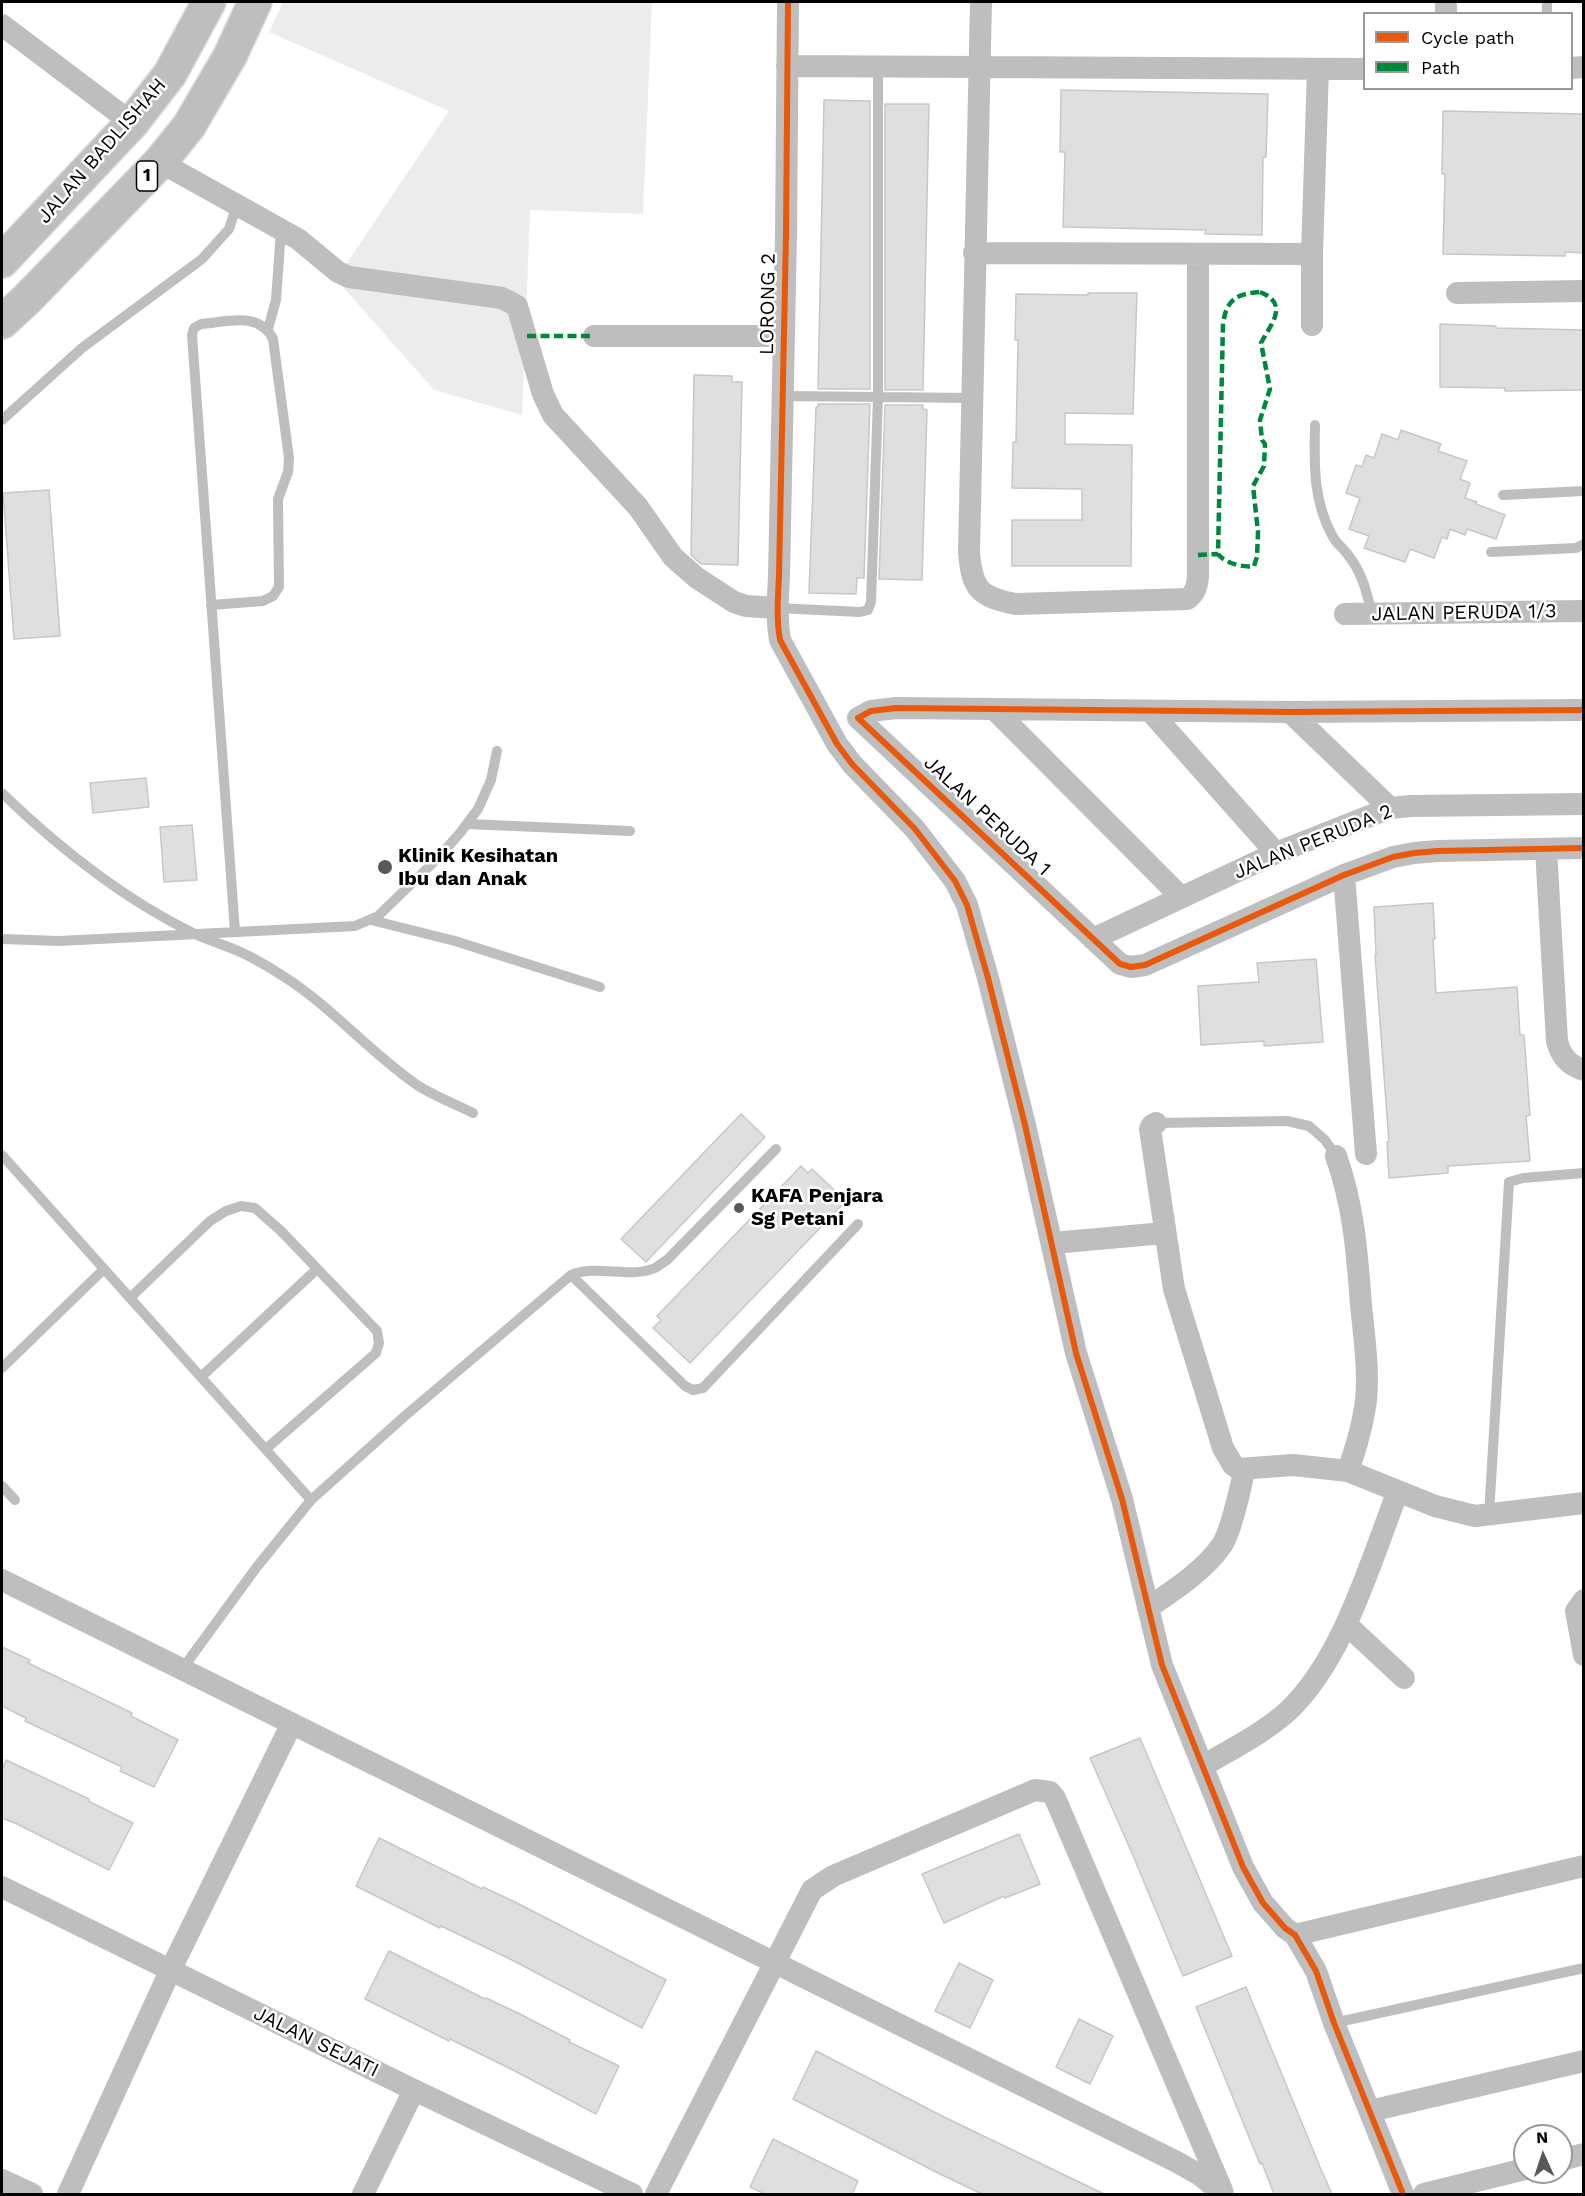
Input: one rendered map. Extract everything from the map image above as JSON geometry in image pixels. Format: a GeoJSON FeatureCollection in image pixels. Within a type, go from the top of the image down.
{"type":"FeatureCollection","features":[{"type":"Feature","properties":{"kind":"main road","name":"JALAN BADLISHAH"},"geometry":{"type":"LineString","coordinates":[[2,261],[132,123],[170,74],[209,2]]}},
{"type":"Feature","properties":{"kind":"main road","name":"1"},"geometry":{"type":"LineString","coordinates":[[2,322],[160,162],[189,126],[230,56],[255,2]]}},
{"type":"Feature","properties":{"kind":"street","name":"LORONG 2"},"geometry":{"type":"LineString","coordinates":[[777,608],[783,396],[788,2]]}},
{"type":"Feature","properties":{"kind":"street"},"geometry":{"type":"LineString","coordinates":[[981,2],[969,552],[971,575],[980,592],[994,600],[1016,604],[1187,599],[1193,595],[1198,576],[1198,255]]}},
{"type":"Feature","properties":{"kind":"street"},"geometry":{"type":"LineString","coordinates":[[2,25],[132,123]]}},
{"type":"Feature","properties":{"kind":"street"},"geometry":{"type":"LineString","coordinates":[[787,66],[1363,69]]}},
{"type":"Feature","properties":{"kind":"street"},"geometry":{"type":"LineString","coordinates":[[1312,325],[1318,69]]}},
{"type":"Feature","properties":{"kind":"street"},"geometry":{"type":"LineString","coordinates":[[160,162],[311,248],[338,272],[349,277],[502,298],[517,306],[543,394],[553,415],[638,507],[672,558],[697,578],[734,602],[746,606],[777,608],[780,640],[828,730],[844,755],[915,829],[955,881],[967,905],[988,978],[1053,1243],[1076,1353],[1122,1499],[1162,1665],[1243,1867],[1263,1903],[1294,1935],[1316,1971],[1403,2194]]}},
{"type":"Feature","properties":{"kind":"street"},"geometry":{"type":"LineString","coordinates":[[974,253],[1312,254]]}},
{"type":"Feature","properties":{"kind":"street"},"geometry":{"type":"LineString","coordinates":[[1457,293],[1584,291]]}},
{"type":"Feature","properties":{"kind":"street"},"geometry":{"type":"LineString","coordinates":[[594,336],[783,336]]}},
{"type":"Feature","properties":{"kind":"street","name":"JALAN PERUDA 1/3"},"geometry":{"type":"LineString","coordinates":[[1345,614],[1584,611]]}},
{"type":"Feature","properties":{"kind":"street","name":"JALAN PERUDA 1"},"geometry":{"type":"LineString","coordinates":[[994,709],[896,708],[871,711],[858,718],[1120,964],[1131,967],[1145,965],[1344,875],[1393,857],[1414,853],[1584,848]]}},
{"type":"Feature","properties":{"kind":"street"},"geometry":{"type":"LineString","coordinates":[[994,709],[1290,712],[1584,710]]}},
{"type":"Feature","properties":{"kind":"street"},"geometry":{"type":"LineString","coordinates":[[994,709],[1181,897]]}},
{"type":"Feature","properties":{"kind":"street"},"geometry":{"type":"LineString","coordinates":[[1150,711],[1276,853]]}},
{"type":"Feature","properties":{"kind":"street"},"geometry":{"type":"LineString","coordinates":[[1290,712],[1390,808]]}},
{"type":"Feature","properties":{"kind":"street","name":"JALAN PERUDA 2"},"geometry":{"type":"LineString","coordinates":[[1093,939],[1276,853],[1390,808],[1584,804]]}},
{"type":"Feature","properties":{"kind":"street"},"geometry":{"type":"LineString","coordinates":[[1546,849],[1557,1041],[1565,1059],[1571,1065],[1584,1070]]}},
{"type":"Feature","properties":{"kind":"street"},"geometry":{"type":"LineString","coordinates":[[1344,875],[1366,1154]]}},
{"type":"Feature","properties":{"kind":"street"},"geometry":{"type":"LineString","coordinates":[[1156,1123],[1150,1129],[1174,1289],[1223,1448],[1233,1465],[1244,1470],[1293,1465],[1348,1471],[1435,1506],[1463,1514],[1489,1515],[1584,1503]]}},
{"type":"Feature","properties":{"kind":"street"},"geometry":{"type":"LineString","coordinates":[[1336,1156],[1349,1195],[1354,1223],[1366,1357],[1364,1410],[1359,1440],[1348,1471]]}},
{"type":"Feature","properties":{"kind":"street"},"geometry":{"type":"LineString","coordinates":[[1053,1243],[1164,1233]]}},
{"type":"Feature","properties":{"kind":"street"},"geometry":{"type":"LineString","coordinates":[[1148,1608],[1198,1571],[1223,1543],[1241,1488],[1244,1470]]}},
{"type":"Feature","properties":{"kind":"street"},"geometry":{"type":"LineString","coordinates":[[1203,1766],[1287,1713],[1299,1700],[1322,1667],[1346,1624],[1398,1491]]}},
{"type":"Feature","properties":{"kind":"street"},"geometry":{"type":"LineString","coordinates":[[2,1580],[1175,2161],[1200,2175],[1223,2194]]}},
{"type":"Feature","properties":{"kind":"street"},"geometry":{"type":"LineString","coordinates":[[1584,1600],[1576,1611],[1584,1655]]}},
{"type":"Feature","properties":{"kind":"street"},"geometry":{"type":"LineString","coordinates":[[1346,1624],[1404,1677]]}},
{"type":"Feature","properties":{"kind":"street"},"geometry":{"type":"LineString","coordinates":[[68,2194],[170,1971],[291,1725]]}},
{"type":"Feature","properties":{"kind":"street"},"geometry":{"type":"LineString","coordinates":[[656,2194],[806,1900],[820,1883],[1035,1790],[1050,1792],[1055,1798],[1223,2194]]}},
{"type":"Feature","properties":{"kind":"street"},"geometry":{"type":"LineString","coordinates":[[1294,1935],[1584,1866]]}},
{"type":"Feature","properties":{"kind":"street","name":"JALAN SEJATI"},"geometry":{"type":"LineString","coordinates":[[2,1887],[414,2090],[632,2194]]}},
{"type":"Feature","properties":{"kind":"street"},"geometry":{"type":"LineString","coordinates":[[1370,2111],[1584,2061]]}},
{"type":"Feature","properties":{"kind":"street"},"geometry":{"type":"LineString","coordinates":[[363,2194],[414,2090]]}},
{"type":"Feature","properties":{"kind":"street"},"geometry":{"type":"LineString","coordinates":[[1424,2194],[1513,2172]]}},
{"type":"Feature","properties":{"kind":"street"},"geometry":{"type":"LineString","coordinates":[[2,2180],[32,2194]]}},
{"type":"Feature","properties":{"kind":"lane"},"geometry":{"type":"LineString","coordinates":[[777,608],[860,612],[868,610],[871,602],[878,397],[878,66]]}},
{"type":"Feature","properties":{"kind":"lane"},"geometry":{"type":"LineString","coordinates":[[2,420],[82,348],[202,259],[229,229],[237,205]]}},
{"type":"Feature","properties":{"kind":"lane"},"geometry":{"type":"LineString","coordinates":[[268,329],[276,300],[281,230]]}},
{"type":"Feature","properties":{"kind":"lane"},"geometry":{"type":"LineString","coordinates":[[211,605],[262,601],[273,596],[279,587],[278,506],[288,472],[289,458],[273,339],[268,329],[256,321],[201,324],[194,328],[192,335],[211,605],[235,932]]}},
{"type":"Feature","properties":{"kind":"lane"},"geometry":{"type":"LineString","coordinates":[[783,396],[973,398]]}},
{"type":"Feature","properties":{"kind":"lane"},"geometry":{"type":"LineString","coordinates":[[1315,425],[1314,469],[1322,513],[1334,538],[1359,571],[1372,614]]}},
{"type":"Feature","properties":{"kind":"lane"},"geometry":{"type":"LineString","coordinates":[[1503,495],[1584,491]]}},
{"type":"Feature","properties":{"kind":"lane"},"geometry":{"type":"LineString","coordinates":[[1491,552],[1576,548],[1584,544]]}},
{"type":"Feature","properties":{"kind":"lane"},"geometry":{"type":"LineString","coordinates":[[2,939],[58,941],[355,926],[371,920],[378,916],[437,859],[467,824],[478,809],[491,780],[497,751]]}},
{"type":"Feature","properties":{"kind":"lane"},"geometry":{"type":"LineString","coordinates":[[3,794],[38,828],[117,887],[193,933],[233,949],[283,976],[312,995],[367,1046],[419,1086],[473,1113]]}},
{"type":"Feature","properties":{"kind":"lane"},"geometry":{"type":"LineString","coordinates":[[467,824],[630,831]]}},
{"type":"Feature","properties":{"kind":"lane"},"geometry":{"type":"LineString","coordinates":[[371,920],[455,941],[600,987]]}},
{"type":"Feature","properties":{"kind":"lane"},"geometry":{"type":"LineString","coordinates":[[1156,1123],[1287,1121],[1309,1126],[1325,1140],[1336,1156]]}},
{"type":"Feature","properties":{"kind":"lane"},"geometry":{"type":"LineString","coordinates":[[183,1668],[256,1568],[311,1500],[406,1414],[571,1275],[580,1271],[643,1271],[655,1268],[667,1260],[776,1149]]}},
{"type":"Feature","properties":{"kind":"lane"},"geometry":{"type":"LineString","coordinates":[[2,1155],[311,1500]]}},
{"type":"Feature","properties":{"kind":"lane"},"geometry":{"type":"LineString","coordinates":[[1489,1515],[1509,1182],[1523,1178],[1584,1173]]}},
{"type":"Feature","properties":{"kind":"lane"},"geometry":{"type":"LineString","coordinates":[[130,1298],[210,1221],[226,1211],[241,1206],[255,1208],[281,1231],[376,1331],[379,1343],[376,1353],[266,1449]]}},
{"type":"Feature","properties":{"kind":"lane"},"geometry":{"type":"LineString","coordinates":[[571,1275],[685,1386],[693,1390],[703,1388],[858,1224]]}},
{"type":"Feature","properties":{"kind":"lane"},"geometry":{"type":"LineString","coordinates":[[2,1368],[104,1269]]}},
{"type":"Feature","properties":{"kind":"lane"},"geometry":{"type":"LineString","coordinates":[[201,1377],[317,1269]]}},
{"type":"Feature","properties":{"kind":"lane"},"geometry":{"type":"LineString","coordinates":[[2,1486],[15,1500]]}},
{"type":"Feature","properties":{"kind":"lane"},"geometry":{"type":"LineString","coordinates":[[1335,2023],[1584,1968]]}},
{"type":"Feature","properties":{"kind":"shaded area"},"geometry":{"type":"Polygon","coordinates":[[[283,2],[652,2],[643,214],[530,210],[522,415],[434,390],[336,279],[449,111],[269,32],[283,2]]]}},
{"type":"Feature","properties":{"kind":"building"},"geometry":{"type":"Polygon","coordinates":[[[1061,90],[1268,94],[1266,157],[1263,157],[1262,235],[1205,234],[1206,230],[1063,227],[1065,152],[1060,152],[1061,90]]]}},
{"type":"Feature","properties":{"kind":"building"},"geometry":{"type":"Polygon","coordinates":[[[824,100],[870,101],[870,389],[818,389],[824,100]]]}},
{"type":"Feature","properties":{"kind":"building"},"geometry":{"type":"Polygon","coordinates":[[[885,104],[929,104],[923,390],[885,390],[885,104]]]}},
{"type":"Feature","properties":{"kind":"building"},"geometry":{"type":"Polygon","coordinates":[[[1443,111],[1584,114],[1584,253],[1565,252],[1565,256],[1443,254],[1445,174],[1442,174],[1443,111]]]}},
{"type":"Feature","properties":{"kind":"building"},"geometry":{"type":"Polygon","coordinates":[[[1088,293],[1137,293],[1133,414],[1065,413],[1065,444],[1132,445],[1131,566],[1012,566],[1012,520],[1082,520],[1082,489],[1012,488],[1013,442],[1016,442],[1018,340],[1015,340],[1016,294],[1088,295],[1088,293]]]}},
{"type":"Feature","properties":{"kind":"building"},"geometry":{"type":"Polygon","coordinates":[[[1440,324],[1584,330],[1584,390],[1505,391],[1505,388],[1440,387],[1440,324]]]}},
{"type":"Feature","properties":{"kind":"building"},"geometry":{"type":"Polygon","coordinates":[[[694,375],[732,376],[732,382],[742,382],[738,565],[701,564],[691,555],[694,375]]]}},
{"type":"Feature","properties":{"kind":"building"},"geometry":{"type":"Polygon","coordinates":[[[818,404],[870,404],[864,578],[857,578],[856,594],[809,593],[816,407],[818,404]]]}},
{"type":"Feature","properties":{"kind":"building"},"geometry":{"type":"Polygon","coordinates":[[[885,405],[923,405],[923,409],[927,410],[922,580],[879,579],[885,405]]]}},
{"type":"Feature","properties":{"kind":"building"},"geometry":{"type":"Polygon","coordinates":[[[1401,430],[1441,444],[1438,451],[1467,461],[1460,479],[1470,483],[1465,498],[1505,515],[1496,539],[1467,529],[1465,535],[1450,529],[1447,539],[1442,537],[1434,558],[1410,549],[1405,562],[1364,548],[1369,536],[1349,529],[1360,498],[1346,493],[1356,465],[1362,467],[1366,455],[1374,458],[1382,434],[1398,440],[1401,430]]]}},
{"type":"Feature","properties":{"kind":"building"},"geometry":{"type":"Polygon","coordinates":[[[49,490],[60,636],[14,639],[3,493],[49,490]]]}},
{"type":"Feature","properties":{"kind":"building"},"geometry":{"type":"Polygon","coordinates":[[[146,778],[149,807],[93,813],[90,783],[146,778]]]}},
{"type":"Feature","properties":{"kind":"building"},"geometry":{"type":"Polygon","coordinates":[[[192,825],[197,880],[164,882],[160,827],[192,825]]]}},
{"type":"Feature","properties":{"kind":"building"},"geometry":{"type":"Polygon","coordinates":[[[1433,903],[1436,993],[1517,987],[1520,1035],[1524,1035],[1530,1115],[1526,1116],[1530,1161],[1448,1166],[1448,1173],[1389,1178],[1387,1142],[1389,1142],[1375,955],[1374,907],[1433,903]]]}},
{"type":"Feature","properties":{"kind":"building"},"geometry":{"type":"Polygon","coordinates":[[[1316,959],[1323,1042],[1264,1046],[1264,1041],[1201,1045],[1198,986],[1259,982],[1257,963],[1316,959]]]}},
{"type":"Feature","properties":{"kind":"building"},"geometry":{"type":"Polygon","coordinates":[[[741,1114],[765,1137],[646,1262],[621,1239],[741,1114]]]}},
{"type":"Feature","properties":{"kind":"building"},"geometry":{"type":"Polygon","coordinates":[[[801,1166],[808,1173],[812,1169],[846,1201],[690,1363],[653,1328],[661,1320],[657,1316],[801,1166]]]}},
{"type":"Feature","properties":{"kind":"building"},"geometry":{"type":"Polygon","coordinates":[[[2,1647],[30,1660],[28,1663],[132,1713],[131,1716],[178,1740],[154,1787],[120,1771],[122,1767],[25,1721],[26,1718],[2,1706],[2,1647]]]}},
{"type":"Feature","properties":{"kind":"building"},"geometry":{"type":"Polygon","coordinates":[[[1140,1738],[1232,1956],[1183,1976],[1090,1758],[1140,1738]]]}},
{"type":"Feature","properties":{"kind":"building"},"geometry":{"type":"Polygon","coordinates":[[[6,1760],[89,1799],[88,1801],[133,1823],[109,1870],[2,1818],[2,1770],[6,1760]]]}},
{"type":"Feature","properties":{"kind":"building"},"geometry":{"type":"Polygon","coordinates":[[[1019,1834],[1040,1884],[1005,1898],[1004,1896],[944,1923],[922,1874],[1019,1834]]]}},
{"type":"Feature","properties":{"kind":"building"},"geometry":{"type":"Polygon","coordinates":[[[379,1838],[482,1889],[483,1887],[517,1903],[666,1980],[642,2028],[510,1959],[441,1926],[440,1928],[356,1886],[379,1838]]]}},
{"type":"Feature","properties":{"kind":"building"},"geometry":{"type":"Polygon","coordinates":[[[389,1951],[520,2014],[570,2040],[569,2042],[619,2066],[596,2114],[513,2070],[365,1999],[389,1951]]]}},
{"type":"Feature","properties":{"kind":"building"},"geometry":{"type":"Polygon","coordinates":[[[959,1963],[993,1980],[970,2028],[935,2011],[959,1963]]]}},
{"type":"Feature","properties":{"kind":"building"},"geometry":{"type":"Polygon","coordinates":[[[1246,1987],[1332,2194],[1274,2194],[1262,2163],[1260,2164],[1196,2007],[1246,1987]]]}},
{"type":"Feature","properties":{"kind":"building"},"geometry":{"type":"Polygon","coordinates":[[[1079,2019],[1113,2036],[1090,2084],[1056,2067],[1079,2019]]]}},
{"type":"Feature","properties":{"kind":"building"},"geometry":{"type":"Polygon","coordinates":[[[816,2051],[946,2118],[1104,2194],[982,2194],[940,2174],[793,2099],[816,2051]]]}},
{"type":"Feature","properties":{"kind":"building"},"geometry":{"type":"Polygon","coordinates":[[[773,2139],[858,2181],[852,2194],[765,2194],[750,2187],[773,2139]]]}},
{"type":"Feature","properties":{"kind":"marked path"},"geometry":{"type":"LineString","coordinates":[[1260,292],[1274,302],[1276,315],[1261,343],[1270,389],[1260,420],[1262,440],[1265,444],[1264,466],[1253,486],[1258,532],[1257,557],[1254,566],[1245,566],[1229,562],[1218,554],[1223,323],[1227,308],[1234,299],[1245,294],[1260,292]]}},
{"type":"Feature","properties":{"kind":"marked path"},"geometry":{"type":"LineString","coordinates":[[527,336],[594,336]]}},
{"type":"Feature","properties":{"kind":"marked path"},"geometry":{"type":"LineString","coordinates":[[1198,555],[1218,554]]}},
{"type":"Feature","properties":{"kind":"cycle path"},"geometry":{"type":"LineString","coordinates":[[788,2],[786,235],[778,608],[780,640],[837,744],[852,764],[915,829],[955,881],[967,905],[1025,1125],[1076,1353],[1122,1499],[1162,1665],[1243,1867],[1263,1903],[1285,1928],[1295,1935],[1316,1971],[1334,2023],[1403,2194]]}},
{"type":"Feature","properties":{"kind":"cycle path"},"geometry":{"type":"LineString","coordinates":[[1584,710],[1290,712],[896,708],[871,711],[858,718],[1120,964],[1131,967],[1145,965],[1344,875],[1393,857],[1438,851],[1584,848]]}},
{"type":"Feature","properties":{"kind":"place","name":"Klinik Kesihatan Ibu dan Anak"},"geometry":{"type":"Point","coordinates":[385,867]}},
{"type":"Feature","properties":{"kind":"place","name":"KAFA Penjara Sg Petani"},"geometry":{"type":"Point","coordinates":[739,1208]}}]}
